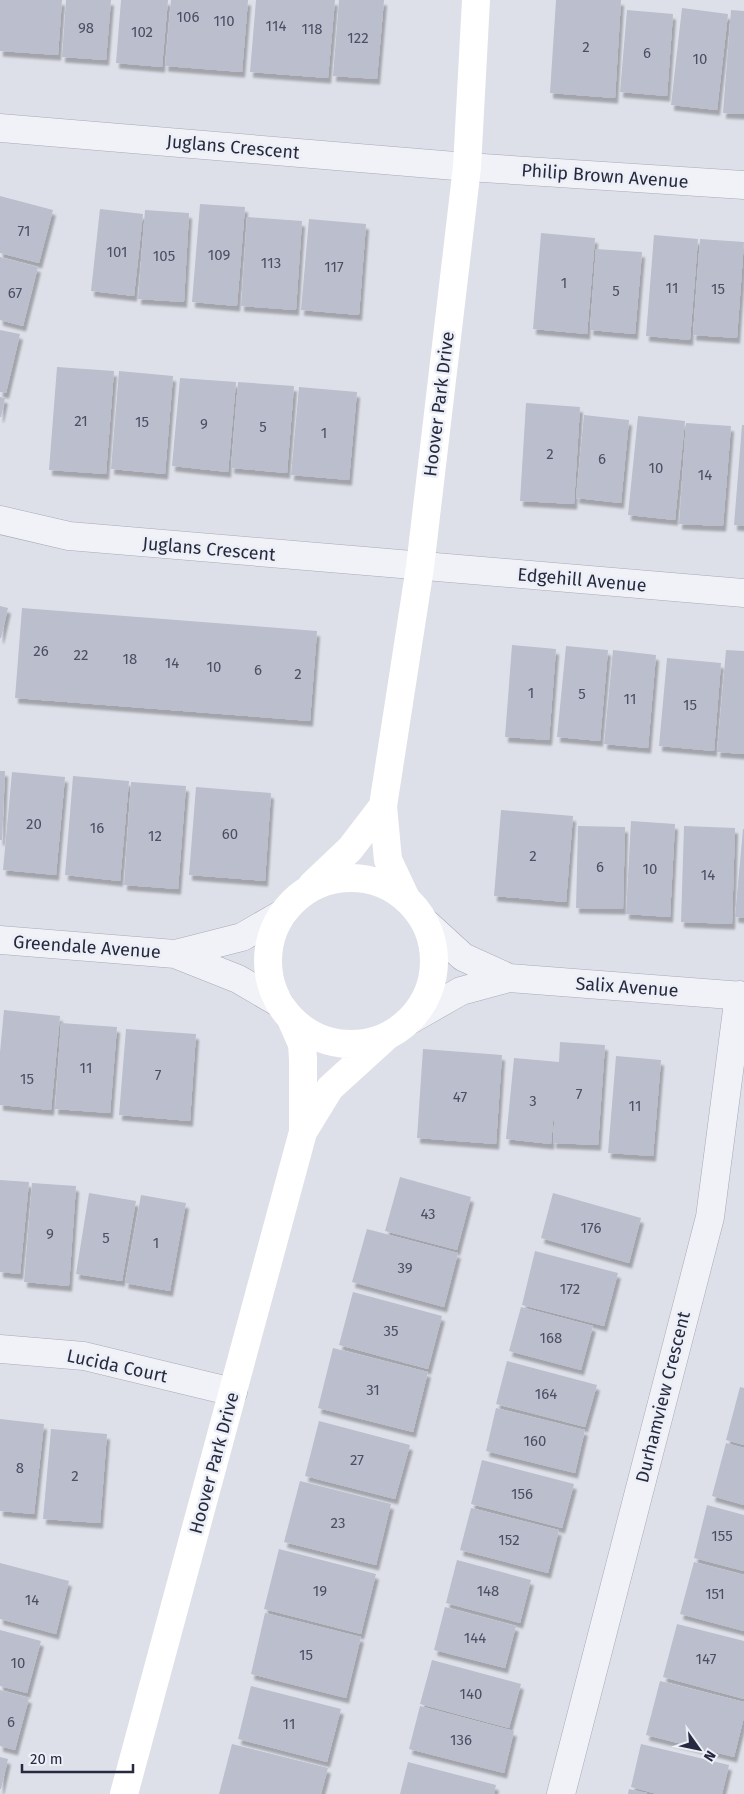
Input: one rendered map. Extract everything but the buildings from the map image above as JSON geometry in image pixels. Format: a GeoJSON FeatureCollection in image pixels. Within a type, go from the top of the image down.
{"type":"FeatureCollection","features":[{"type":"Feature","properties":{"kind":"street","name":"Hoover Park Drive"},"geometry":{"type":"LineString","coordinates":[[405,896],[388,860],[383,806],[420,567],[467,167],[476,0]]}},
{"type":"Feature","properties":{"kind":"street","name":"Juglans Crescent"},"geometry":{"type":"LineString","coordinates":[[0,128],[467,167]]}},
{"type":"Feature","properties":{"kind":"street","name":"Philip Brown Avenue"},"geometry":{"type":"LineString","coordinates":[[467,167],[744,185]]}},
{"type":"Feature","properties":{"kind":"street","name":"Juglans Crescent"},"geometry":{"type":"LineString","coordinates":[[0,520],[69,536],[420,567]]}},
{"type":"Feature","properties":{"kind":"street","name":"Edgehill Avenue"},"geometry":{"type":"LineString","coordinates":[[420,567],[744,593]]}},
{"type":"Feature","properties":{"kind":"street","name":"Hoover Park Drive"},"geometry":{"type":"LineString","coordinates":[[306,891],[350,850],[383,806]]}},
{"type":"Feature","properties":{"kind":"street"},"geometry":{"type":"LineString","coordinates":[[356,877],[374,880],[405,896],[427,924],[433,943],[435,963],[432,983],[424,1002],[412,1018],[386,1037],[366,1043],[346,1044],[325,1040],[307,1032],[285,1011],[272,988],[269,974],[268,958],[270,943],[274,928],[282,914],[293,901],[306,891],[322,882],[339,878],[356,877]]}},
{"type":"Feature","properties":{"kind":"street","name":"Greendale Avenue"},"geometry":{"type":"LineString","coordinates":[[175,954],[242,937],[282,914]]}},
{"type":"Feature","properties":{"kind":"street","name":"Salix Avenue"},"geometry":{"type":"LineString","coordinates":[[427,924],[463,957],[509,978]]}},
{"type":"Feature","properties":{"kind":"street","name":"Greendale Avenue"},"geometry":{"type":"LineString","coordinates":[[0,940],[175,954],[238,979],[285,1011]]}},
{"type":"Feature","properties":{"kind":"street","name":"Salix Avenue"},"geometry":{"type":"LineString","coordinates":[[412,1018],[461,991],[509,978],[741,996]]}},
{"type":"Feature","properties":{"kind":"street","name":"Durhamview Crescent"},"geometry":{"type":"LineString","coordinates":[[561,1794],[710,1217],[741,996]]}},
{"type":"Feature","properties":{"kind":"street","name":"Hoover Park Drive"},"geometry":{"type":"LineString","coordinates":[[124,1794],[303,1132],[302,1044],[285,1011]]}},
{"type":"Feature","properties":{"kind":"street","name":"Hoover Park Drive"},"geometry":{"type":"LineString","coordinates":[[303,1132],[330,1088],[386,1037]]}},
{"type":"Feature","properties":{"kind":"street","name":"Lucida Court"},"geometry":{"type":"LineString","coordinates":[[0,1349],[84,1356],[233,1392]]}}]}
